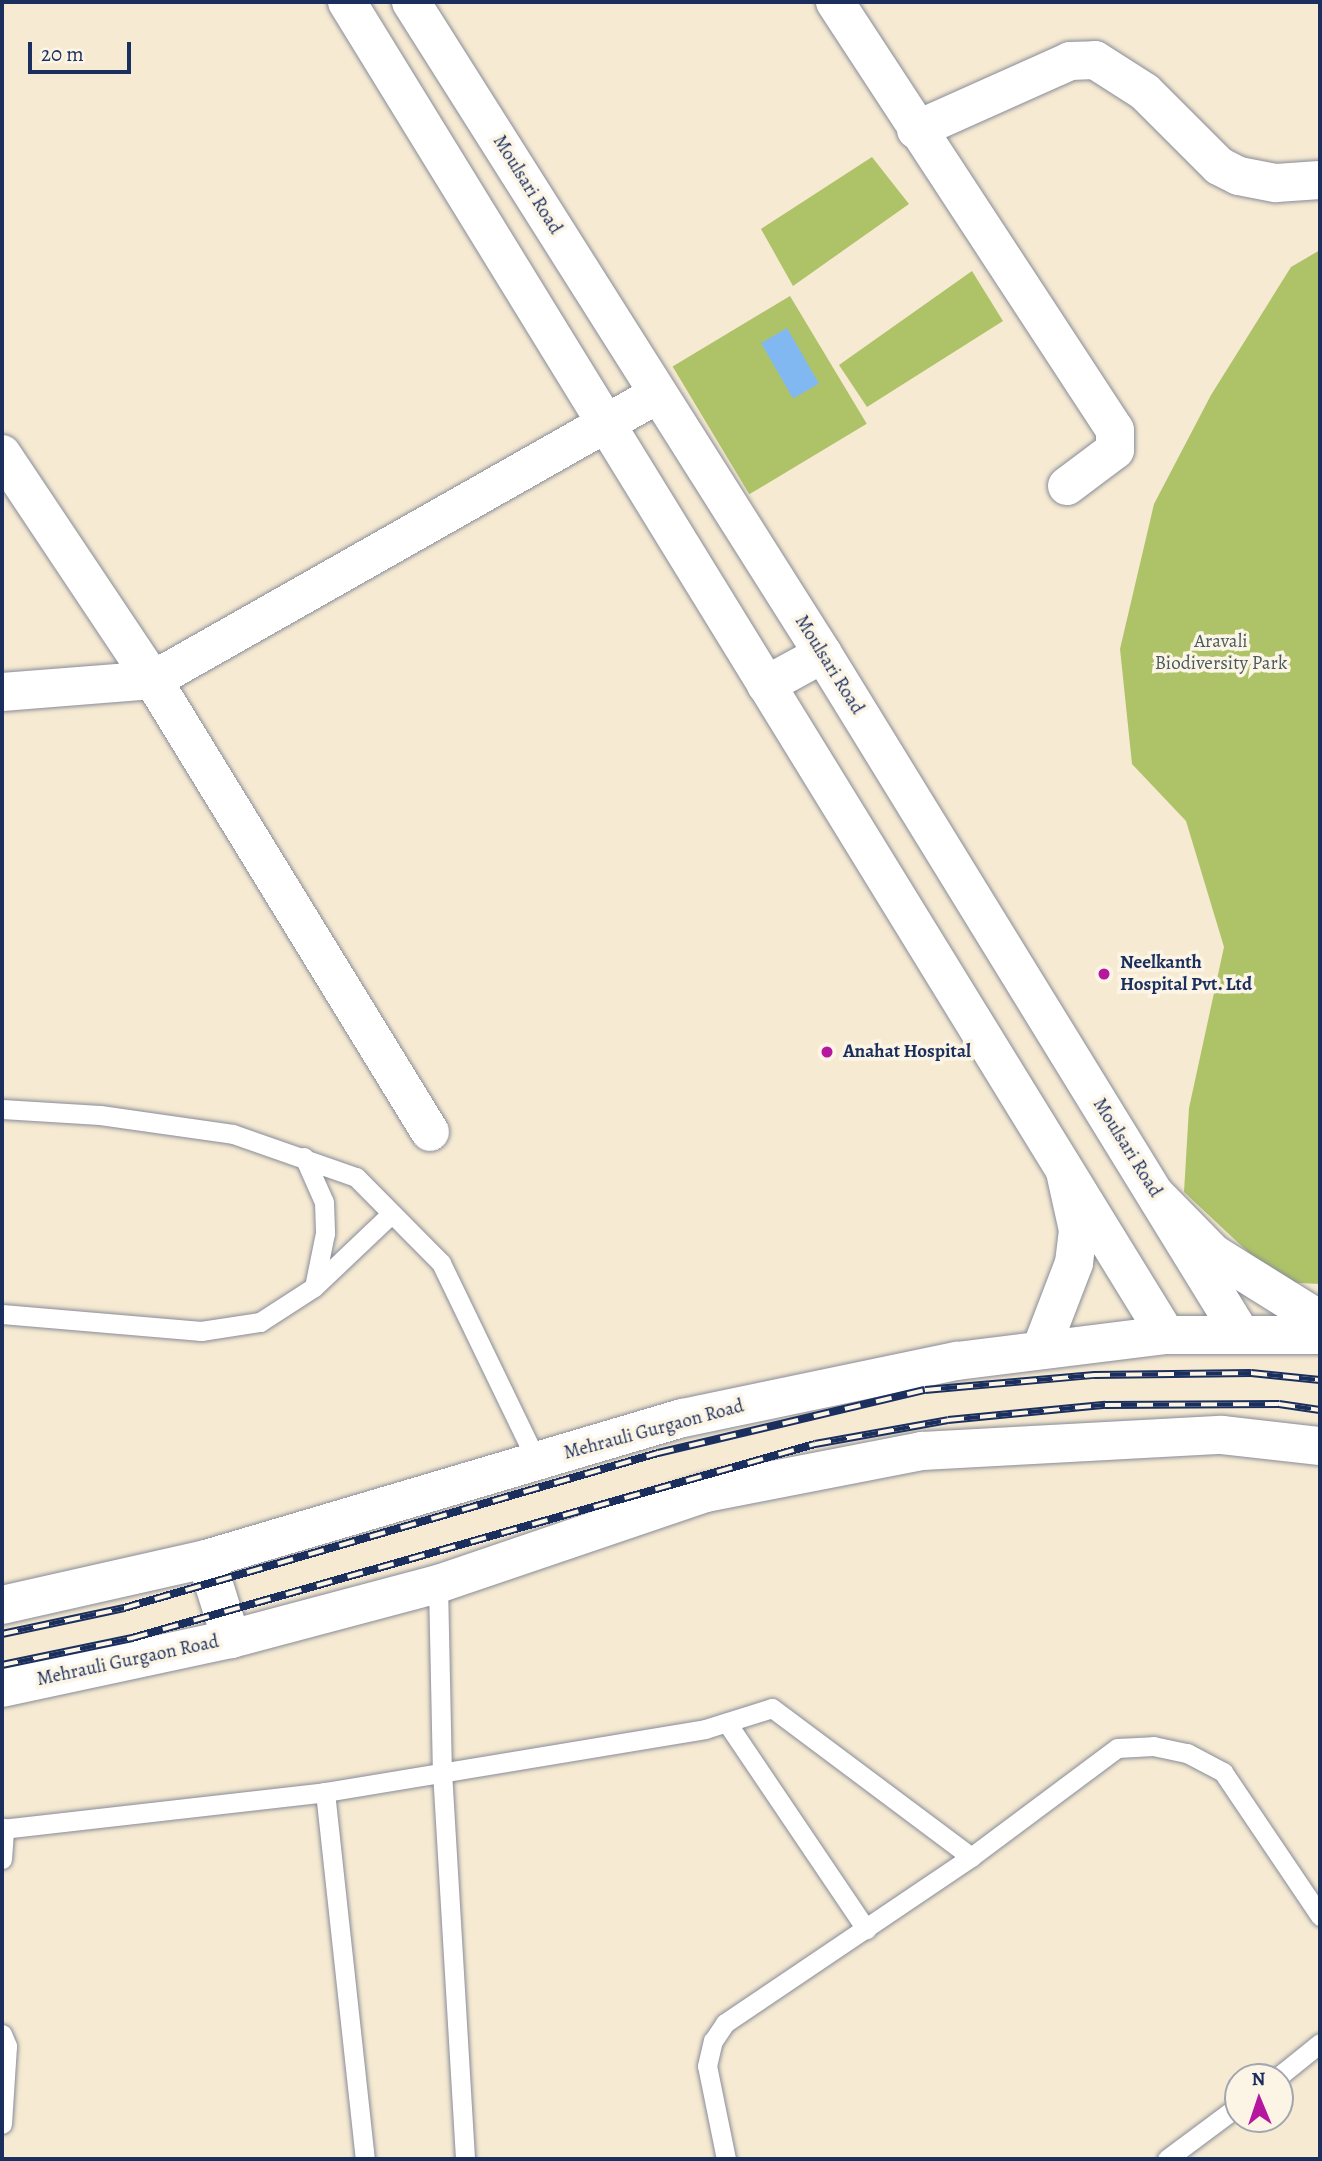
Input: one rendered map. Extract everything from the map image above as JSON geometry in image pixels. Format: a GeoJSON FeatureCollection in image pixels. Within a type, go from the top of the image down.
{"type":"FeatureCollection","features":[{"type":"Feature","properties":{"kind":"main road"},"geometry":{"type":"LineString","coordinates":[[347,2],[1166,1335]]}},
{"type":"Feature","properties":{"kind":"main road","name":"Moulsari Road"},"geometry":{"type":"LineString","coordinates":[[411,2],[823,654],[1240,1332]]}},
{"type":"Feature","properties":{"kind":"main road"},"geometry":{"type":"LineString","coordinates":[[835,2],[916,130],[1115,430],[1115,450],[1067,486]]}},
{"type":"Feature","properties":{"kind":"main road"},"geometry":{"type":"LineString","coordinates":[[916,130],[1070,61],[1095,60],[1145,92],[1219,166],[1239,176],[1276,183],[1320,180]]}},
{"type":"Feature","properties":{"kind":"main road"},"geometry":{"type":"LineString","coordinates":[[2,692],[153,680],[658,394]]}},
{"type":"Feature","properties":{"kind":"main road"},"geometry":{"type":"LineString","coordinates":[[2,454],[153,680],[430,1132]]}},
{"type":"Feature","properties":{"kind":"main road"},"geometry":{"type":"LineString","coordinates":[[766,685],[823,654]]}},
{"type":"Feature","properties":{"kind":"main road"},"geometry":{"type":"LineString","coordinates":[[1041,1349],[1074,1264],[1078,1230],[1065,1172]]}},
{"type":"Feature","properties":{"kind":"main road"},"geometry":{"type":"LineString","coordinates":[[1156,1195],[1214,1254],[1320,1320]]}},
{"type":"Feature","properties":{"kind":"main road","name":"Mehrauli Gurgaon Road"},"geometry":{"type":"LineString","coordinates":[[2,1605],[206,1559],[538,1464],[684,1418],[957,1361],[1166,1335],[1240,1332],[1320,1335]]}},
{"type":"Feature","properties":{"kind":"main road","name":"Mehrauli Gurgaon Road"},"geometry":{"type":"LineString","coordinates":[[2,1688],[230,1639],[438,1584],[706,1493],[922,1451],[1222,1435],[1320,1446]]}},
{"type":"Feature","properties":{"kind":"main road"},"geometry":{"type":"LineString","coordinates":[[206,1559],[230,1639]]}},
{"type":"Feature","properties":{"kind":"lane"},"geometry":{"type":"LineString","coordinates":[[2,1109],[173,1124],[233,1134],[356,1177],[441,1263],[538,1464]]}},
{"type":"Feature","properties":{"kind":"lane"},"geometry":{"type":"LineString","coordinates":[[304,1157],[324,1202],[325,1233],[314,1287]]}},
{"type":"Feature","properties":{"kind":"lane"},"geometry":{"type":"LineString","coordinates":[[2,1314],[201,1331],[260,1322],[314,1287],[391,1214]]}},
{"type":"Feature","properties":{"kind":"lane"},"geometry":{"type":"LineString","coordinates":[[438,1584],[442,1770],[465,2159]]}},
{"type":"Feature","properties":{"kind":"lane"},"geometry":{"type":"LineString","coordinates":[[2,1859],[3,1829],[326,1793],[442,1770],[727,1723],[772,1708],[971,1857]]}},
{"type":"Feature","properties":{"kind":"lane"},"geometry":{"type":"LineString","coordinates":[[727,1723],[866,1928]]}},
{"type":"Feature","properties":{"kind":"lane"},"geometry":{"type":"LineString","coordinates":[[726,2159],[707,2066],[713,2041],[726,2023],[971,1857],[1117,1748],[1153,1746],[1187,1753],[1223,1772],[1320,1916]]}},
{"type":"Feature","properties":{"kind":"lane"},"geometry":{"type":"LineString","coordinates":[[326,1793],[365,2159]]}},
{"type":"Feature","properties":{"kind":"lane"},"geometry":{"type":"LineString","coordinates":[[2,2034],[7,2046],[2,2124]]}},
{"type":"Feature","properties":{"kind":"lane"},"geometry":{"type":"LineString","coordinates":[[1294,2064],[1320,2043]]}},
{"type":"Feature","properties":{"kind":"lane"},"geometry":{"type":"LineString","coordinates":[[1167,2159],[1224,2116]]}},
{"type":"Feature","properties":{"kind":"green space"},"geometry":{"type":"Polygon","coordinates":[[[872,157],[909,204],[793,286],[761,229],[872,157]]]}},
{"type":"Feature","properties":{"kind":"green space","name":"Aravali Biodiversity Park"},"geometry":{"type":"Polygon","coordinates":[[[1320,250],[1320,1284],[1280,1282],[1184,1192],[1189,1108],[1224,947],[1186,821],[1132,764],[1120,649],[1154,504],[1211,395],[1291,267],[1320,250]]]}},
{"type":"Feature","properties":{"kind":"green space"},"geometry":{"type":"Polygon","coordinates":[[[972,271],[1003,321],[867,407],[839,365],[972,271]]]}},
{"type":"Feature","properties":{"kind":"green space"},"geometry":{"type":"Polygon","coordinates":[[[790,296],[867,424],[749,494],[673,367],[790,296]]]}},
{"type":"Feature","properties":{"kind":"water"},"geometry":{"type":"Polygon","coordinates":[[[787,328],[819,383],[793,398],[761,343],[787,328]]]}},
{"type":"Feature","properties":{"kind":"railway"},"geometry":{"type":"LineString","coordinates":[[2,1634],[124,1608],[658,1453],[925,1390],[1094,1375],[1251,1373],[1320,1380]]}},
{"type":"Feature","properties":{"kind":"railway"},"geometry":{"type":"LineString","coordinates":[[2,1665],[132,1638],[815,1444],[948,1420],[1105,1405],[1279,1404],[1320,1410]]}},
{"type":"Feature","properties":{"kind":"place","name":"Neelkanth Hospital Pvt. Ltd"},"geometry":{"type":"Point","coordinates":[1104,974]}},
{"type":"Feature","properties":{"kind":"place","name":"Anahat Hospital"},"geometry":{"type":"Point","coordinates":[827,1052]}}]}
